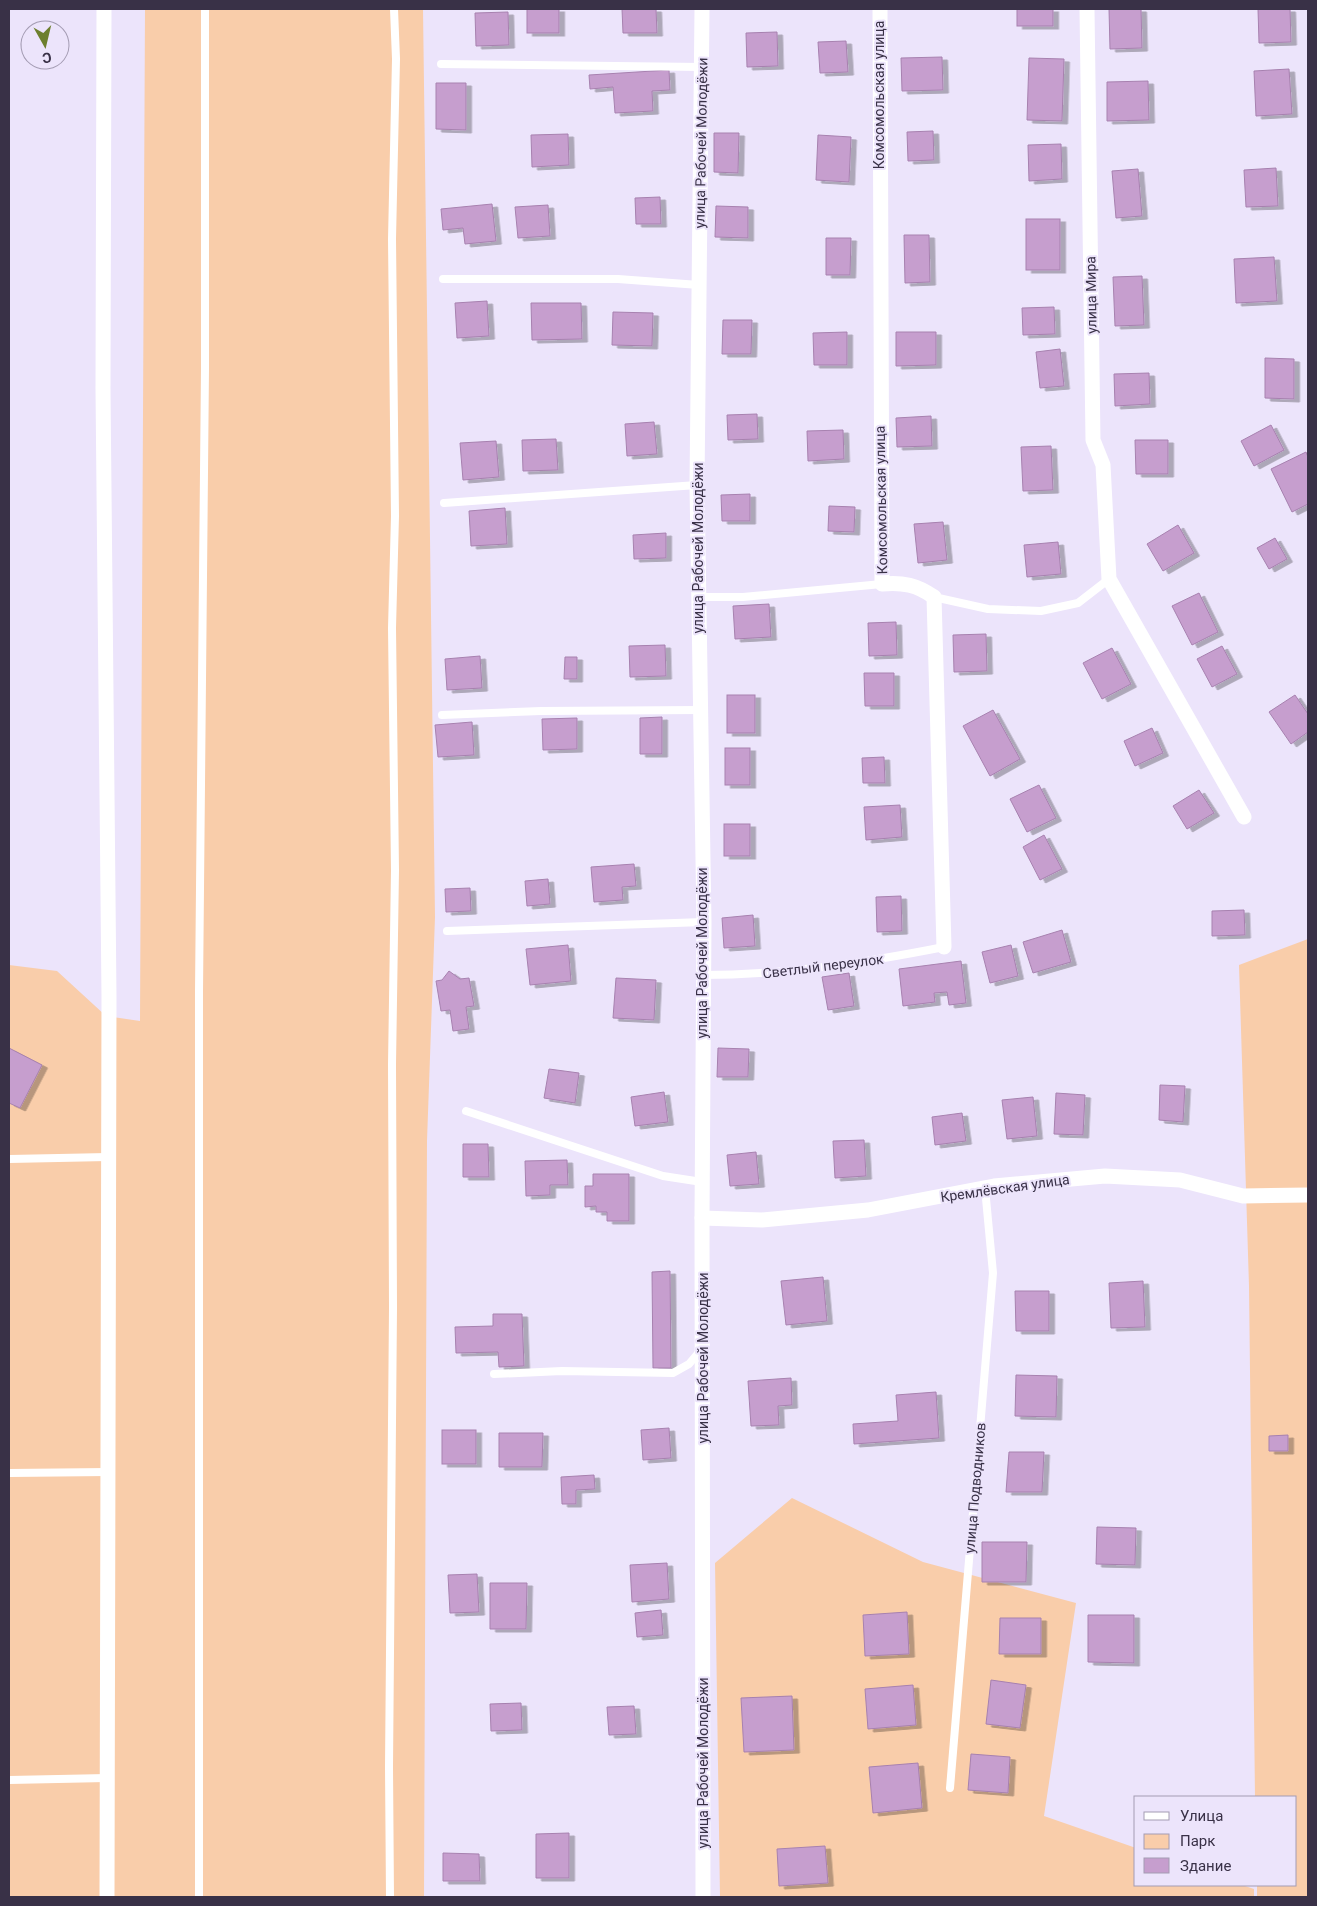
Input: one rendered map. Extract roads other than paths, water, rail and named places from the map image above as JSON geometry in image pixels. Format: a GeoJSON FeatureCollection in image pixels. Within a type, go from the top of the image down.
{"type":"FeatureCollection","features":[{"type":"Feature","properties":{"kind":"street"},"geometry":{"type":"LineString","coordinates":[[104,9],[103,389],[108,1157],[107,1897]]}},
{"type":"Feature","properties":{"kind":"street","name":"улица Рабочей Молодёжи"},"geometry":{"type":"LineString","coordinates":[[702,9],[697,485],[704,922],[702,975],[703,1897]]}},
{"type":"Feature","properties":{"kind":"street","name":"Комсомольская улица"},"geometry":{"type":"LineString","coordinates":[[880,9],[882,584],[899,582],[918,586],[934,597]]}},
{"type":"Feature","properties":{"kind":"street","name":"улица Мира"},"geometry":{"type":"LineString","coordinates":[[1087,9],[1093,440],[1103,465],[1109,579]]}},
{"type":"Feature","properties":{"kind":"street"},"geometry":{"type":"LineString","coordinates":[[1109,579],[1244,817]]}},
{"type":"Feature","properties":{"kind":"street"},"geometry":{"type":"LineString","coordinates":[[934,597],[944,947]]}},
{"type":"Feature","properties":{"kind":"street","name":"Кремлёвская улица"},"geometry":{"type":"LineString","coordinates":[[702,1218],[762,1220],[868,1210],[985,1188],[1106,1176],[1180,1180],[1243,1196],[1308,1195]]}},
{"type":"Feature","properties":{"kind":"lane"},"geometry":{"type":"LineString","coordinates":[[199,1897],[198,992],[205,368],[205,9]]}},
{"type":"Feature","properties":{"kind":"lane"},"geometry":{"type":"LineString","coordinates":[[390,1897],[392,958],[395,870],[392,696],[395,516],[392,249],[396,59],[394,9]]}},
{"type":"Feature","properties":{"kind":"lane"},"geometry":{"type":"LineString","coordinates":[[441,64],[702,67]]}},
{"type":"Feature","properties":{"kind":"lane"},"geometry":{"type":"LineString","coordinates":[[442,279],[618,279],[700,285]]}},
{"type":"Feature","properties":{"kind":"lane"},"geometry":{"type":"LineString","coordinates":[[444,503],[697,485]]}},
{"type":"Feature","properties":{"kind":"lane"},"geometry":{"type":"LineString","coordinates":[[934,597],[988,609],[1041,611],[1078,603],[1109,579]]}},
{"type":"Feature","properties":{"kind":"lane"},"geometry":{"type":"LineString","coordinates":[[698,597],[743,597],[882,584]]}},
{"type":"Feature","properties":{"kind":"lane"},"geometry":{"type":"LineString","coordinates":[[442,715],[541,711],[700,710]]}},
{"type":"Feature","properties":{"kind":"lane"},"geometry":{"type":"LineString","coordinates":[[447,931],[704,922]]}},
{"type":"Feature","properties":{"kind":"lane","name":"Светлый переулок"},"geometry":{"type":"LineString","coordinates":[[702,975],[745,975],[803,971],[944,947]]}},
{"type":"Feature","properties":{"kind":"lane"},"geometry":{"type":"LineString","coordinates":[[466,1111],[663,1176],[702,1182]]}},
{"type":"Feature","properties":{"kind":"lane"},"geometry":{"type":"LineString","coordinates":[[9,1159],[108,1157]]}},
{"type":"Feature","properties":{"kind":"lane","name":"улица Подводников"},"geometry":{"type":"LineString","coordinates":[[950,1788],[993,1272],[985,1188]]}},
{"type":"Feature","properties":{"kind":"lane"},"geometry":{"type":"LineString","coordinates":[[494,1374],[562,1371],[672,1373],[689,1364],[703,1347]]}},
{"type":"Feature","properties":{"kind":"lane"},"geometry":{"type":"LineString","coordinates":[[9,1473],[108,1472]]}},
{"type":"Feature","properties":{"kind":"lane"},"geometry":{"type":"LineString","coordinates":[[9,1780],[107,1778]]}}]}
